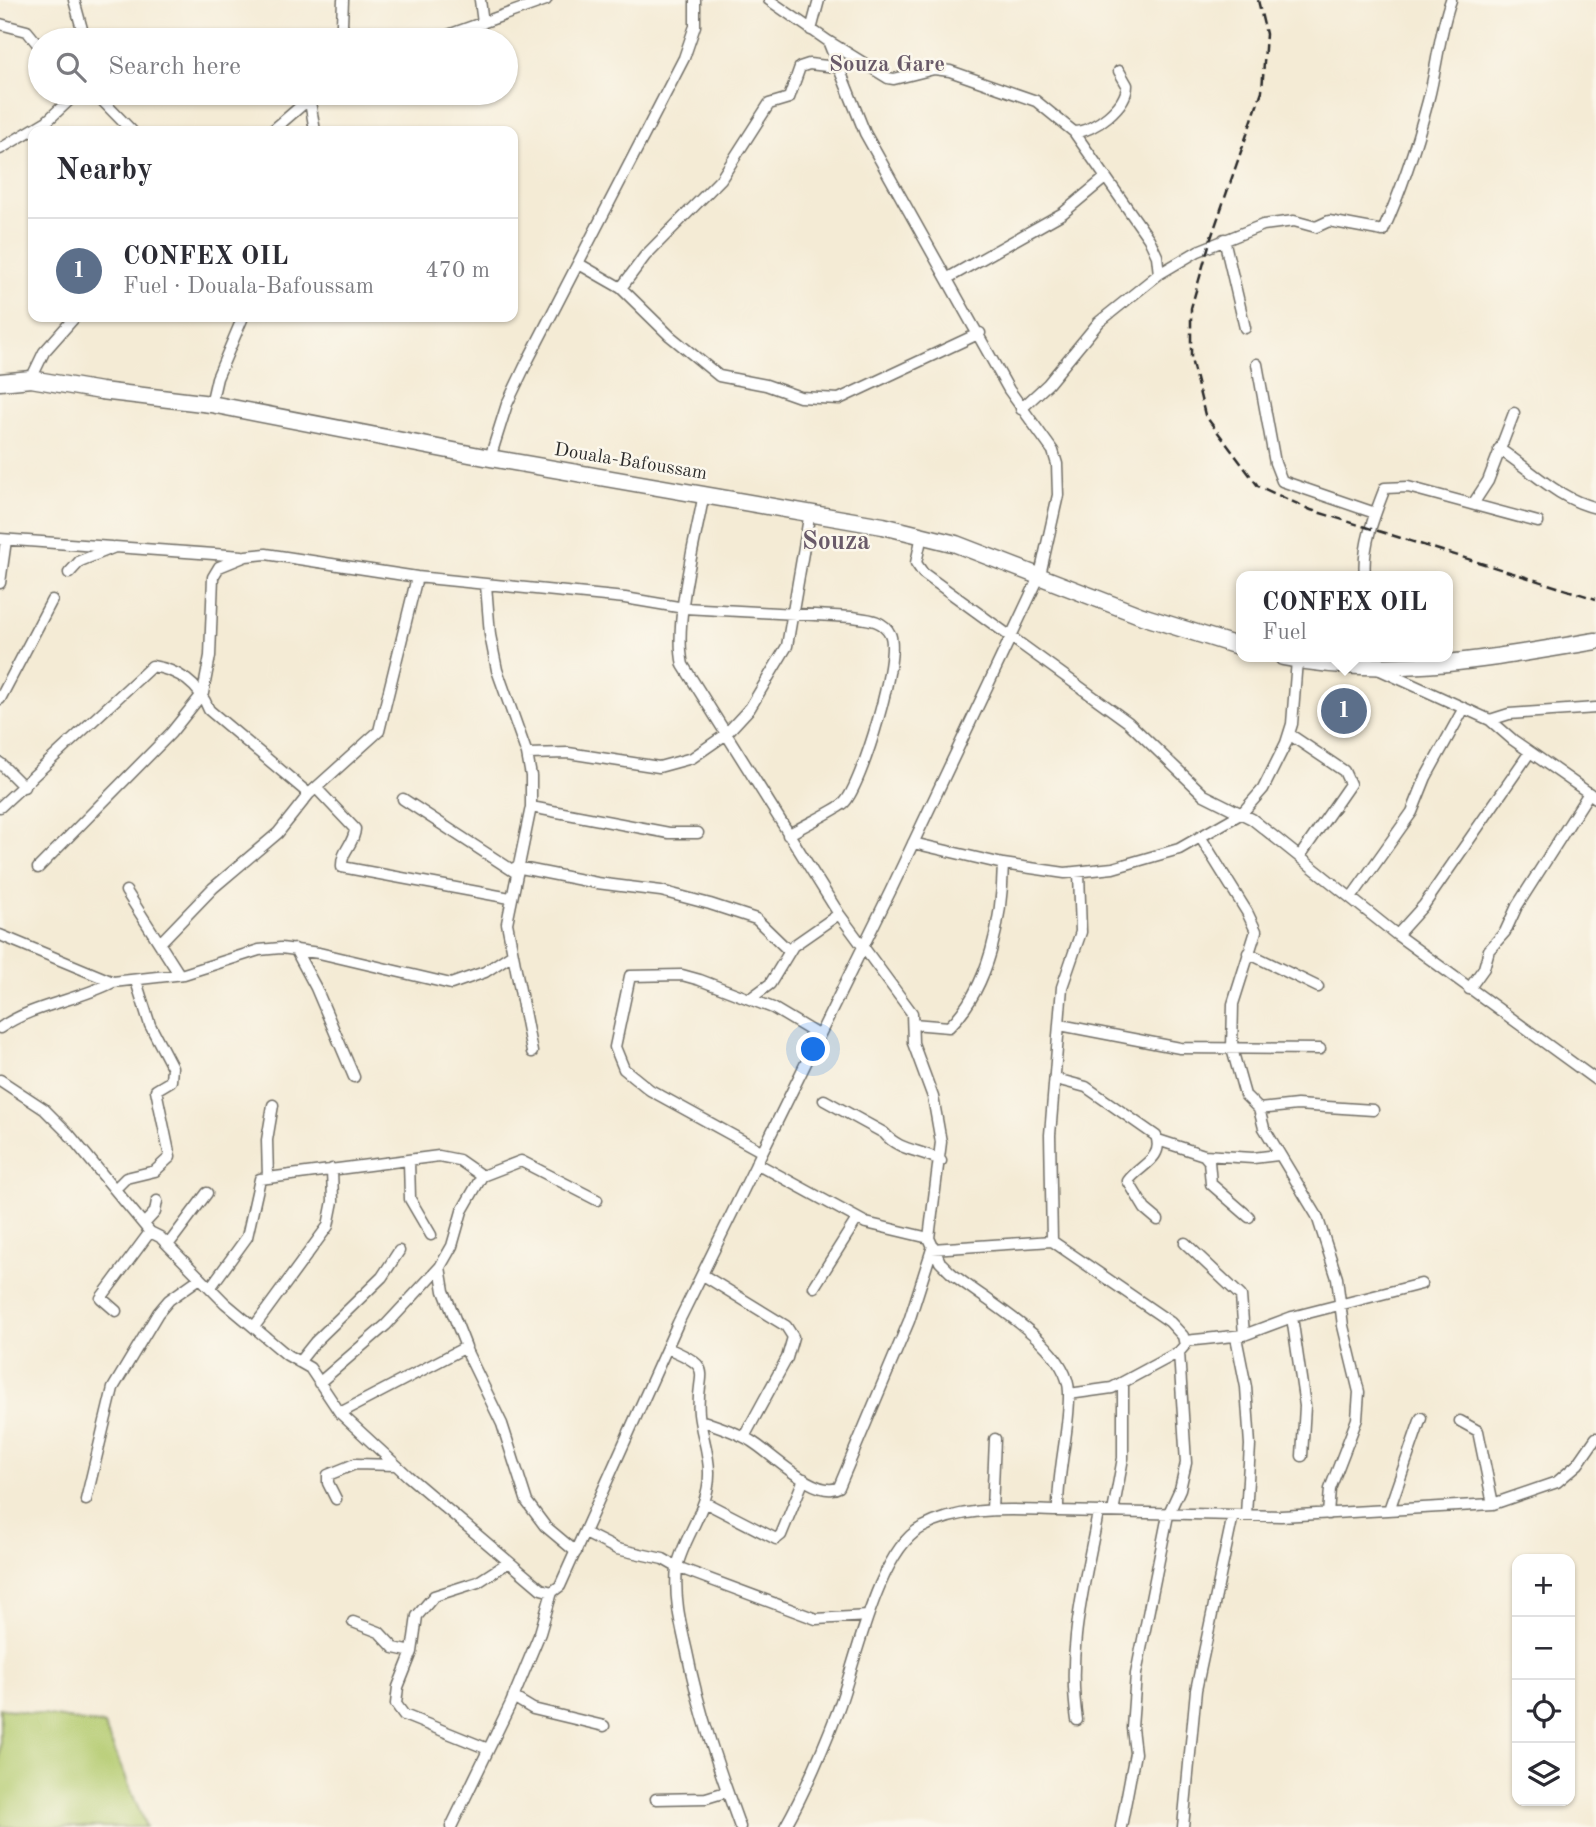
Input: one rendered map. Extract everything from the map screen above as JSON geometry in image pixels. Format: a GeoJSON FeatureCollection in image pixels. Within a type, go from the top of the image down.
{"type":"FeatureCollection","features":[{"type":"Feature","properties":{"kind":"highway","name":"Douala-Bafoussam"},"geometry":{"type":"LineString","coordinates":[[0,382],[31,379],[88,390],[211,404],[490,458],[704,493],[922,535],[1040,575],[1151,619],[1236,645]]}},
{"type":"Feature","properties":{"kind":"highway"},"geometry":{"type":"LineString","coordinates":[[1363,662],[1436,666],[1596,641]]}},
{"type":"Feature","properties":{"kind":"street"},"geometry":{"type":"LineString","coordinates":[[74,0],[82,28]]}},
{"type":"Feature","properties":{"kind":"street"},"geometry":{"type":"LineString","coordinates":[[343,0],[343,28]]}},
{"type":"Feature","properties":{"kind":"street"},"geometry":{"type":"LineString","coordinates":[[480,0],[483,23]]}},
{"type":"Feature","properties":{"kind":"street"},"geometry":{"type":"LineString","coordinates":[[469,28],[546,0]]}},
{"type":"Feature","properties":{"kind":"street"},"geometry":{"type":"LineString","coordinates":[[490,458],[507,404],[688,49],[695,26],[695,0]]}},
{"type":"Feature","properties":{"kind":"street"},"geometry":{"type":"LineString","coordinates":[[769,0],[888,78],[941,69],[1019,94],[1046,107],[1074,132],[1155,250],[1159,274]]}},
{"type":"Feature","properties":{"kind":"street"},"geometry":{"type":"LineString","coordinates":[[811,30],[820,0]]}},
{"type":"Feature","properties":{"kind":"street"},"geometry":{"type":"LineString","coordinates":[[1021,409],[1048,384],[1099,322],[1159,274],[1224,239],[1283,222],[1316,227],[1329,222],[1383,231],[1401,191],[1424,113],[1443,23],[1451,0]]}},
{"type":"Feature","properties":{"kind":"street"},"geometry":{"type":"LineString","coordinates":[[0,24],[28,32]]}},
{"type":"Feature","properties":{"kind":"street"},"geometry":{"type":"LineString","coordinates":[[451,1827],[513,1697],[540,1633],[552,1592],[559,1586],[576,1552],[667,1348],[1040,575],[1057,502],[1057,464],[1045,440],[1021,409],[980,332],[865,133],[836,67],[828,41]]}},
{"type":"Feature","properties":{"kind":"street"},"geometry":{"type":"LineString","coordinates":[[621,288],[645,256],[721,179],[769,104],[789,98],[800,67],[836,67]]}},
{"type":"Feature","properties":{"kind":"street"},"geometry":{"type":"LineString","coordinates":[[1074,132],[1090,128],[1123,102],[1127,85],[1118,71]]}},
{"type":"Feature","properties":{"kind":"street"},"geometry":{"type":"LineString","coordinates":[[39,126],[64,105]]}},
{"type":"Feature","properties":{"kind":"street"},"geometry":{"type":"LineString","coordinates":[[107,105],[127,126]]}},
{"type":"Feature","properties":{"kind":"street"},"geometry":{"type":"LineString","coordinates":[[277,126],[300,105]]}},
{"type":"Feature","properties":{"kind":"street"},"geometry":{"type":"LineString","coordinates":[[313,105],[315,126]]}},
{"type":"Feature","properties":{"kind":"street"},"geometry":{"type":"LineString","coordinates":[[0,149],[28,132]]}},
{"type":"Feature","properties":{"kind":"street"},"geometry":{"type":"LineString","coordinates":[[948,278],[1063,213],[1105,178]]}},
{"type":"Feature","properties":{"kind":"street"},"geometry":{"type":"LineString","coordinates":[[1224,239],[1245,328]]}},
{"type":"Feature","properties":{"kind":"street"},"geometry":{"type":"LineString","coordinates":[[579,264],[621,288],[670,336],[719,376],[821,400],[839,399],[980,332]]}},
{"type":"Feature","properties":{"kind":"street"},"geometry":{"type":"LineString","coordinates":[[31,379],[44,352],[71,322]]}},
{"type":"Feature","properties":{"kind":"street"},"geometry":{"type":"LineString","coordinates":[[211,404],[216,379],[241,322]]}},
{"type":"Feature","properties":{"kind":"street"},"geometry":{"type":"LineString","coordinates":[[1257,364],[1275,463],[1282,481],[1375,513]]}},
{"type":"Feature","properties":{"kind":"street"},"geometry":{"type":"LineString","coordinates":[[1473,504],[1488,481],[1514,413]]}},
{"type":"Feature","properties":{"kind":"street"},"geometry":{"type":"LineString","coordinates":[[1499,449],[1520,462],[1535,478],[1580,504],[1596,508]]}},
{"type":"Feature","properties":{"kind":"street"},"geometry":{"type":"LineString","coordinates":[[1364,571],[1363,561],[1375,513],[1385,488],[1408,487],[1538,522]]}},
{"type":"Feature","properties":{"kind":"street"},"geometry":{"type":"LineString","coordinates":[[700,1420],[744,1437],[804,1479],[827,1490],[835,1490],[843,1482],[865,1419],[909,1321],[930,1244],[941,1161],[939,1124],[913,1043],[913,1024],[909,1008],[839,914],[683,665],[681,642],[684,608],[704,493]]}},
{"type":"Feature","properties":{"kind":"street"},"geometry":{"type":"LineString","coordinates":[[527,754],[568,753],[659,767],[692,758],[725,735],[750,708],[789,640],[791,614],[810,512]]}},
{"type":"Feature","properties":{"kind":"street"},"geometry":{"type":"LineString","coordinates":[[922,535],[917,557],[920,570],[1128,722],[1203,795],[1242,813],[1397,935],[1596,1080]]}},
{"type":"Feature","properties":{"kind":"street"},"geometry":{"type":"LineString","coordinates":[[0,583],[3,540],[287,557],[417,577],[625,598],[684,608],[872,620],[886,628],[893,649],[883,701],[869,748],[845,802],[788,835]]}},
{"type":"Feature","properties":{"kind":"street"},"geometry":{"type":"LineString","coordinates":[[69,573],[80,561],[115,547]]}},
{"type":"Feature","properties":{"kind":"street"},"geometry":{"type":"LineString","coordinates":[[246,556],[219,567],[214,577],[209,656],[203,693],[209,710],[314,792],[355,829],[354,837],[341,855],[342,867],[510,898]]}},
{"type":"Feature","properties":{"kind":"street"},"geometry":{"type":"LineString","coordinates":[[160,943],[213,888],[278,833],[314,792],[379,731],[417,577]]}},
{"type":"Feature","properties":{"kind":"street"},"geometry":{"type":"LineString","coordinates":[[486,585],[490,635],[497,670],[527,754],[531,807],[515,869],[507,923],[511,956],[532,1052]]}},
{"type":"Feature","properties":{"kind":"street"},"geometry":{"type":"LineString","coordinates":[[0,699],[52,600]]}},
{"type":"Feature","properties":{"kind":"street"},"geometry":{"type":"LineString","coordinates":[[913,843],[1003,864],[1079,873],[1164,855],[1201,838],[1242,813],[1263,789],[1289,734],[1290,662]]}},
{"type":"Feature","properties":{"kind":"street"},"geometry":{"type":"LineString","coordinates":[[1381,663],[1490,720],[1592,795],[1517,906],[1505,932],[1489,950],[1484,968],[1469,989]]}},
{"type":"Feature","properties":{"kind":"street"},"geometry":{"type":"LineString","coordinates":[[0,807],[152,666],[173,669],[203,693]]}},
{"type":"Feature","properties":{"kind":"street"},"geometry":{"type":"LineString","coordinates":[[38,868],[171,733],[203,693]]}},
{"type":"Feature","properties":{"kind":"street"},"geometry":{"type":"LineString","coordinates":[[1351,898],[1412,812],[1426,778],[1464,708]]}},
{"type":"Feature","properties":{"kind":"street"},"geometry":{"type":"LineString","coordinates":[[1490,720],[1509,714],[1596,708]]}},
{"type":"Feature","properties":{"kind":"street"},"geometry":{"type":"LineString","coordinates":[[1289,734],[1344,771],[1350,784],[1300,856]]}},
{"type":"Feature","properties":{"kind":"street"},"geometry":{"type":"LineString","coordinates":[[1397,935],[1431,895],[1530,752]]}},
{"type":"Feature","properties":{"kind":"street"},"geometry":{"type":"LineString","coordinates":[[0,763],[24,787]]}},
{"type":"Feature","properties":{"kind":"street"},"geometry":{"type":"LineString","coordinates":[[403,799],[515,869],[661,891],[734,911],[756,919],[789,951]]}},
{"type":"Feature","properties":{"kind":"street"},"geometry":{"type":"LineString","coordinates":[[531,807],[669,833],[698,833]]}},
{"type":"Feature","properties":{"kind":"street"},"geometry":{"type":"LineString","coordinates":[[1201,838],[1255,928],[1233,1004],[1232,1049],[1245,1095],[1259,1109],[1264,1128],[1278,1155],[1317,1216],[1337,1278],[1343,1326],[1353,1361],[1360,1405],[1330,1489],[1328,1514]]}},
{"type":"Feature","properties":{"kind":"street"},"geometry":{"type":"LineString","coordinates":[[913,1024],[949,1027],[976,989],[999,915],[1003,864]]}},
{"type":"Feature","properties":{"kind":"street"},"geometry":{"type":"LineString","coordinates":[[1052,1241],[1049,1156],[1066,972],[1081,932],[1079,873]]}},
{"type":"Feature","properties":{"kind":"street"},"geometry":{"type":"LineString","coordinates":[[126,891],[179,974]]}},
{"type":"Feature","properties":{"kind":"street"},"geometry":{"type":"LineString","coordinates":[[751,998],[770,984],[789,951],[839,914]]}},
{"type":"Feature","properties":{"kind":"street"},"geometry":{"type":"LineString","coordinates":[[0,935],[113,982],[179,974],[259,950],[295,949],[450,984],[485,972],[511,956]]}},
{"type":"Feature","properties":{"kind":"street"},"geometry":{"type":"LineString","coordinates":[[295,949],[316,988],[354,1077]]}},
{"type":"Feature","properties":{"kind":"street"},"geometry":{"type":"LineString","coordinates":[[1248,953],[1318,988]]}},
{"type":"Feature","properties":{"kind":"street"},"geometry":{"type":"LineString","coordinates":[[761,1151],[650,1090],[624,1069],[615,1046],[625,1014],[628,983],[635,974],[662,978],[681,975],[751,998],[818,1035]]}},
{"type":"Feature","properties":{"kind":"street"},"geometry":{"type":"LineString","coordinates":[[116,1188],[126,1178],[155,1171],[170,1157],[156,1090],[171,1081],[172,1067],[150,1025],[136,981]]}},
{"type":"Feature","properties":{"kind":"street"},"geometry":{"type":"LineString","coordinates":[[0,1028],[14,1018],[91,994],[113,982]]}},
{"type":"Feature","properties":{"kind":"street"},"geometry":{"type":"LineString","coordinates":[[1060,1025],[1180,1048],[1320,1049]]}},
{"type":"Feature","properties":{"kind":"street"},"geometry":{"type":"LineString","coordinates":[[1056,1079],[1093,1091],[1153,1132],[1158,1140],[1204,1155],[1252,1158],[1278,1155]]}},
{"type":"Feature","properties":{"kind":"street"},"geometry":{"type":"LineString","coordinates":[[0,1080],[44,1109],[87,1152],[147,1228],[254,1327],[310,1368],[340,1413],[396,1465],[541,1589],[552,1592]]}},
{"type":"Feature","properties":{"kind":"street"},"geometry":{"type":"LineString","coordinates":[[824,1100],[884,1133],[891,1142],[909,1151],[925,1151],[941,1161]]}},
{"type":"Feature","properties":{"kind":"street"},"geometry":{"type":"LineString","coordinates":[[268,1178],[267,1140],[272,1105]]}},
{"type":"Feature","properties":{"kind":"street"},"geometry":{"type":"LineString","coordinates":[[1259,1109],[1297,1105],[1373,1110]]}},
{"type":"Feature","properties":{"kind":"street"},"geometry":{"type":"LineString","coordinates":[[1158,1140],[1156,1154],[1128,1181],[1145,1209],[1158,1220]]}},
{"type":"Feature","properties":{"kind":"street"},"geometry":{"type":"LineString","coordinates":[[1204,1155],[1209,1161],[1211,1184],[1249,1217]]}},
{"type":"Feature","properties":{"kind":"street"},"geometry":{"type":"LineString","coordinates":[[210,1288],[244,1243],[252,1223],[260,1179],[448,1157],[482,1176]]}},
{"type":"Feature","properties":{"kind":"street"},"geometry":{"type":"LineString","coordinates":[[409,1161],[410,1199],[431,1235]]}},
{"type":"Feature","properties":{"kind":"street"},"geometry":{"type":"LineString","coordinates":[[319,1383],[386,1325],[440,1267],[452,1245],[462,1211],[482,1176],[521,1161],[597,1200]]}},
{"type":"Feature","properties":{"kind":"street"},"geometry":{"type":"LineString","coordinates":[[757,1163],[857,1219],[930,1244],[1052,1241],[1158,1314],[1185,1340],[1240,1336],[1292,1317],[1421,1284]]}},
{"type":"Feature","properties":{"kind":"street"},"geometry":{"type":"LineString","coordinates":[[254,1327],[328,1226],[332,1201],[332,1169]]}},
{"type":"Feature","properties":{"kind":"street"},"geometry":{"type":"LineString","coordinates":[[168,1245],[206,1193]]}},
{"type":"Feature","properties":{"kind":"street"},"geometry":{"type":"LineString","coordinates":[[116,1311],[101,1298],[147,1228],[157,1201]]}},
{"type":"Feature","properties":{"kind":"street"},"geometry":{"type":"LineString","coordinates":[[814,1287],[857,1219]]}},
{"type":"Feature","properties":{"kind":"street"},"geometry":{"type":"LineString","coordinates":[[1185,1243],[1241,1296],[1240,1336],[1250,1446],[1246,1515]]}},
{"type":"Feature","properties":{"kind":"street"},"geometry":{"type":"LineString","coordinates":[[930,1244],[950,1272],[1054,1354],[1064,1368],[1069,1394],[1058,1511]]}},
{"type":"Feature","properties":{"kind":"street"},"geometry":{"type":"LineString","coordinates":[[299,1362],[315,1342],[382,1277],[399,1251]]}},
{"type":"Feature","properties":{"kind":"street"},"geometry":{"type":"LineString","coordinates":[[440,1267],[439,1274],[466,1343],[465,1348],[502,1424],[527,1502],[545,1526],[576,1552]]}},
{"type":"Feature","properties":{"kind":"street"},"geometry":{"type":"LineString","coordinates":[[702,1275],[786,1326],[793,1337],[788,1358],[744,1437]]}},
{"type":"Feature","properties":{"kind":"street"},"geometry":{"type":"LineString","coordinates":[[86,1500],[113,1388],[158,1313],[169,1300],[200,1278]]}},
{"type":"Feature","properties":{"kind":"street"},"geometry":{"type":"LineString","coordinates":[[1292,1317],[1305,1406],[1302,1456]]}},
{"type":"Feature","properties":{"kind":"street"},"geometry":{"type":"LineString","coordinates":[[1121,1827],[1135,1753],[1132,1728],[1136,1674],[1168,1515],[1180,1489],[1186,1463],[1179,1352],[1185,1340]]}},
{"type":"Feature","properties":{"kind":"street"},"geometry":{"type":"LineString","coordinates":[[340,1413],[465,1348]]}},
{"type":"Feature","properties":{"kind":"street"},"geometry":{"type":"LineString","coordinates":[[667,1348],[688,1357],[699,1367],[702,1380],[700,1420],[709,1472],[704,1502],[691,1535],[682,1545],[674,1598],[694,1690],[726,1792],[740,1827]]}},
{"type":"Feature","properties":{"kind":"street"},"geometry":{"type":"LineString","coordinates":[[1069,1394],[1124,1383],[1179,1352]]}},
{"type":"Feature","properties":{"kind":"street"},"geometry":{"type":"LineString","coordinates":[[1113,1513],[1123,1458],[1124,1383]]}},
{"type":"Feature","properties":{"kind":"street"},"geometry":{"type":"LineString","coordinates":[[1389,1510],[1421,1418]]}},
{"type":"Feature","properties":{"kind":"street"},"geometry":{"type":"LineString","coordinates":[[1460,1421],[1478,1431],[1493,1504]]}},
{"type":"Feature","properties":{"kind":"street"},"geometry":{"type":"LineString","coordinates":[[785,1827],[834,1719],[868,1616],[897,1551],[910,1535],[949,1516],[992,1510],[1168,1515],[1328,1514],[1493,1504],[1558,1482],[1578,1464],[1596,1438]]}},
{"type":"Feature","properties":{"kind":"street"},"geometry":{"type":"LineString","coordinates":[[992,1510],[995,1439]]}},
{"type":"Feature","properties":{"kind":"street"},"geometry":{"type":"LineString","coordinates":[[336,1499],[328,1483],[328,1475],[355,1464],[396,1465]]}},
{"type":"Feature","properties":{"kind":"street"},"geometry":{"type":"LineString","coordinates":[[704,1502],[776,1539],[804,1479]]}},
{"type":"Feature","properties":{"kind":"street"},"geometry":{"type":"LineString","coordinates":[[1077,1720],[1072,1681],[1075,1636],[1098,1513]]}},
{"type":"Feature","properties":{"kind":"street"},"geometry":{"type":"LineString","coordinates":[[1183,1827],[1196,1690],[1233,1515]]}},
{"type":"Feature","properties":{"kind":"street"},"geometry":{"type":"LineString","coordinates":[[585,1533],[617,1549],[663,1559],[677,1567],[816,1619],[868,1616]]}},
{"type":"Feature","properties":{"kind":"street"},"geometry":{"type":"LineString","coordinates":[[488,1749],[404,1715],[396,1704],[398,1687],[412,1652],[417,1616],[434,1596],[478,1582],[509,1562]]}},
{"type":"Feature","properties":{"kind":"street"},"geometry":{"type":"LineString","coordinates":[[352,1622],[379,1632],[394,1648],[412,1652]]}},
{"type":"Feature","properties":{"kind":"street"},"geometry":{"type":"LineString","coordinates":[[513,1697],[533,1709],[604,1726]]}},
{"type":"Feature","properties":{"kind":"street"},"geometry":{"type":"LineString","coordinates":[[656,1799],[706,1798],[726,1792]]}},
{"type":"Feature","properties":{"kind":"green space"},"geometry":{"type":"Polygon","coordinates":[[[0,1708],[104,1725],[146,1827],[0,1827],[0,1708]]]}},
{"type":"Feature","properties":{"kind":"railway"},"geometry":{"type":"LineString","coordinates":[[1258,0],[1266,34],[1262,91],[1211,238],[1191,308],[1191,359],[1205,415],[1258,486],[1311,510],[1596,599]]}},
{"type":"Feature","properties":{"kind":"place","name":"CONFEX OIL"},"geometry":{"type":"Point","coordinates":[1344,711]}},
{"type":"Feature","properties":{"kind":"district","name":"Souza Gare"},"geometry":{"type":"Point","coordinates":[887,63]}},
{"type":"Feature","properties":{"kind":"district","name":"Souza"},"geometry":{"type":"Point","coordinates":[836,540]}}]}
